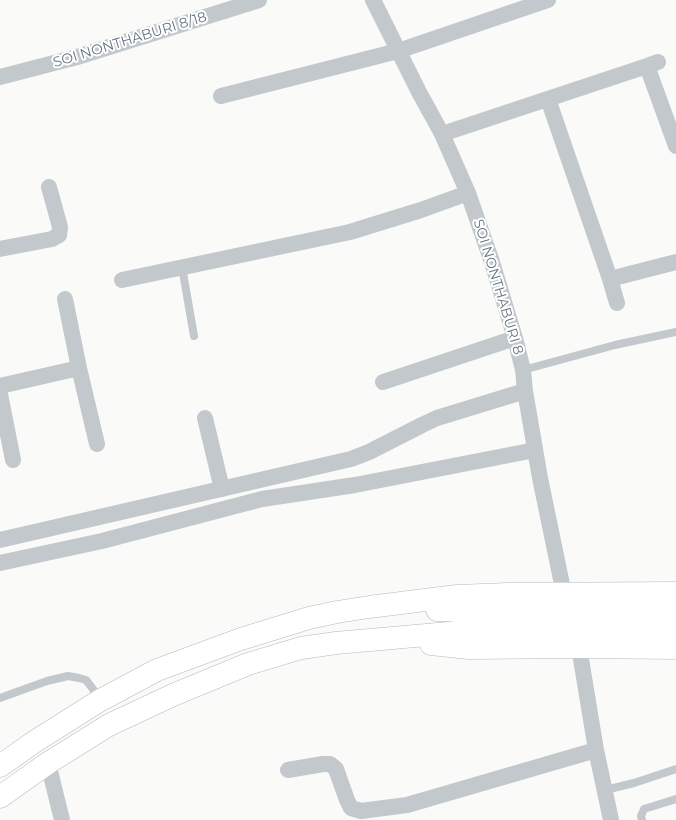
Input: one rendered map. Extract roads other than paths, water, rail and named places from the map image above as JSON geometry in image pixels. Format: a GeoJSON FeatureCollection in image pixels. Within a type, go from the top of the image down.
{"type":"FeatureCollection","features":[{"type":"Feature","properties":{"kind":"main road"},"geometry":{"type":"LineString","coordinates":[[0,766],[34,742],[99,701],[156,670],[241,639],[309,618],[368,607],[457,596],[508,594],[676,593]]}},
{"type":"Feature","properties":{"kind":"main road"},"geometry":{"type":"LineString","coordinates":[[368,607],[477,611],[522,620],[676,630]]}},
{"type":"Feature","properties":{"kind":"main road"},"geometry":{"type":"LineString","coordinates":[[0,797],[48,763],[109,725],[174,695],[248,664],[301,648],[483,630],[522,620],[676,610]]}},
{"type":"Feature","properties":{"kind":"main road"},"geometry":{"type":"LineString","coordinates":[[382,639],[469,648],[676,648]]}},
{"type":"Feature","properties":{"kind":"street","name":"SOI NONTHABURI 8/18"},"geometry":{"type":"LineString","coordinates":[[0,77],[78,57],[259,0]]}},
{"type":"Feature","properties":{"kind":"street","name":"SOI NONTHABURI 8"},"geometry":{"type":"LineString","coordinates":[[373,0],[419,92],[442,134],[468,193],[492,262],[523,370],[525,392],[535,450],[564,594]]}},
{"type":"Feature","properties":{"kind":"street"},"geometry":{"type":"LineString","coordinates":[[221,96],[398,51],[548,0]]}},
{"type":"Feature","properties":{"kind":"street"},"geometry":{"type":"LineString","coordinates":[[442,134],[653,64],[676,146]]}},
{"type":"Feature","properties":{"kind":"street"},"geometry":{"type":"LineString","coordinates":[[548,99],[617,303]]}},
{"type":"Feature","properties":{"kind":"street"},"geometry":{"type":"LineString","coordinates":[[0,248],[52,239],[59,235],[60,227],[50,187]]}},
{"type":"Feature","properties":{"kind":"street"},"geometry":{"type":"LineString","coordinates":[[122,280],[350,232],[421,210],[468,193]]}},
{"type":"Feature","properties":{"kind":"street"},"geometry":{"type":"LineString","coordinates":[[610,279],[676,262]]}},
{"type":"Feature","properties":{"kind":"street"},"geometry":{"type":"LineString","coordinates":[[65,299],[97,444]]}},
{"type":"Feature","properties":{"kind":"street"},"geometry":{"type":"LineString","coordinates":[[384,382],[515,338]]}},
{"type":"Feature","properties":{"kind":"street"},"geometry":{"type":"LineString","coordinates":[[0,386],[79,368]]}},
{"type":"Feature","properties":{"kind":"street"},"geometry":{"type":"LineString","coordinates":[[0,540],[351,459],[369,452],[437,418],[525,392]]}},
{"type":"Feature","properties":{"kind":"street"},"geometry":{"type":"LineString","coordinates":[[0,394],[13,460]]}},
{"type":"Feature","properties":{"kind":"street"},"geometry":{"type":"LineString","coordinates":[[205,418],[222,489]]}},
{"type":"Feature","properties":{"kind":"street"},"geometry":{"type":"LineString","coordinates":[[0,563],[102,542],[262,500],[355,485],[535,450]]}},
{"type":"Feature","properties":{"kind":"street"},"geometry":{"type":"LineString","coordinates":[[579,647],[596,750],[611,820]]}},
{"type":"Feature","properties":{"kind":"street"},"geometry":{"type":"LineString","coordinates":[[288,770],[330,764],[336,769],[346,800],[351,808],[361,811],[408,805],[596,750]]}},
{"type":"Feature","properties":{"kind":"street"},"geometry":{"type":"LineString","coordinates":[[48,763],[62,820]]}},
{"type":"Feature","properties":{"kind":"lane"},"geometry":{"type":"LineString","coordinates":[[182,268],[194,336]]}},
{"type":"Feature","properties":{"kind":"lane"},"geometry":{"type":"LineString","coordinates":[[523,370],[615,345],[676,332]]}},
{"type":"Feature","properties":{"kind":"lane"},"geometry":{"type":"LineString","coordinates":[[0,698],[48,681],[68,676],[86,680],[99,701]]}},
{"type":"Feature","properties":{"kind":"lane"},"geometry":{"type":"LineString","coordinates":[[605,790],[634,783],[676,769]]}},
{"type":"Feature","properties":{"kind":"lane"},"geometry":{"type":"LineString","coordinates":[[642,820],[641,816],[644,809],[676,799]]}}]}
